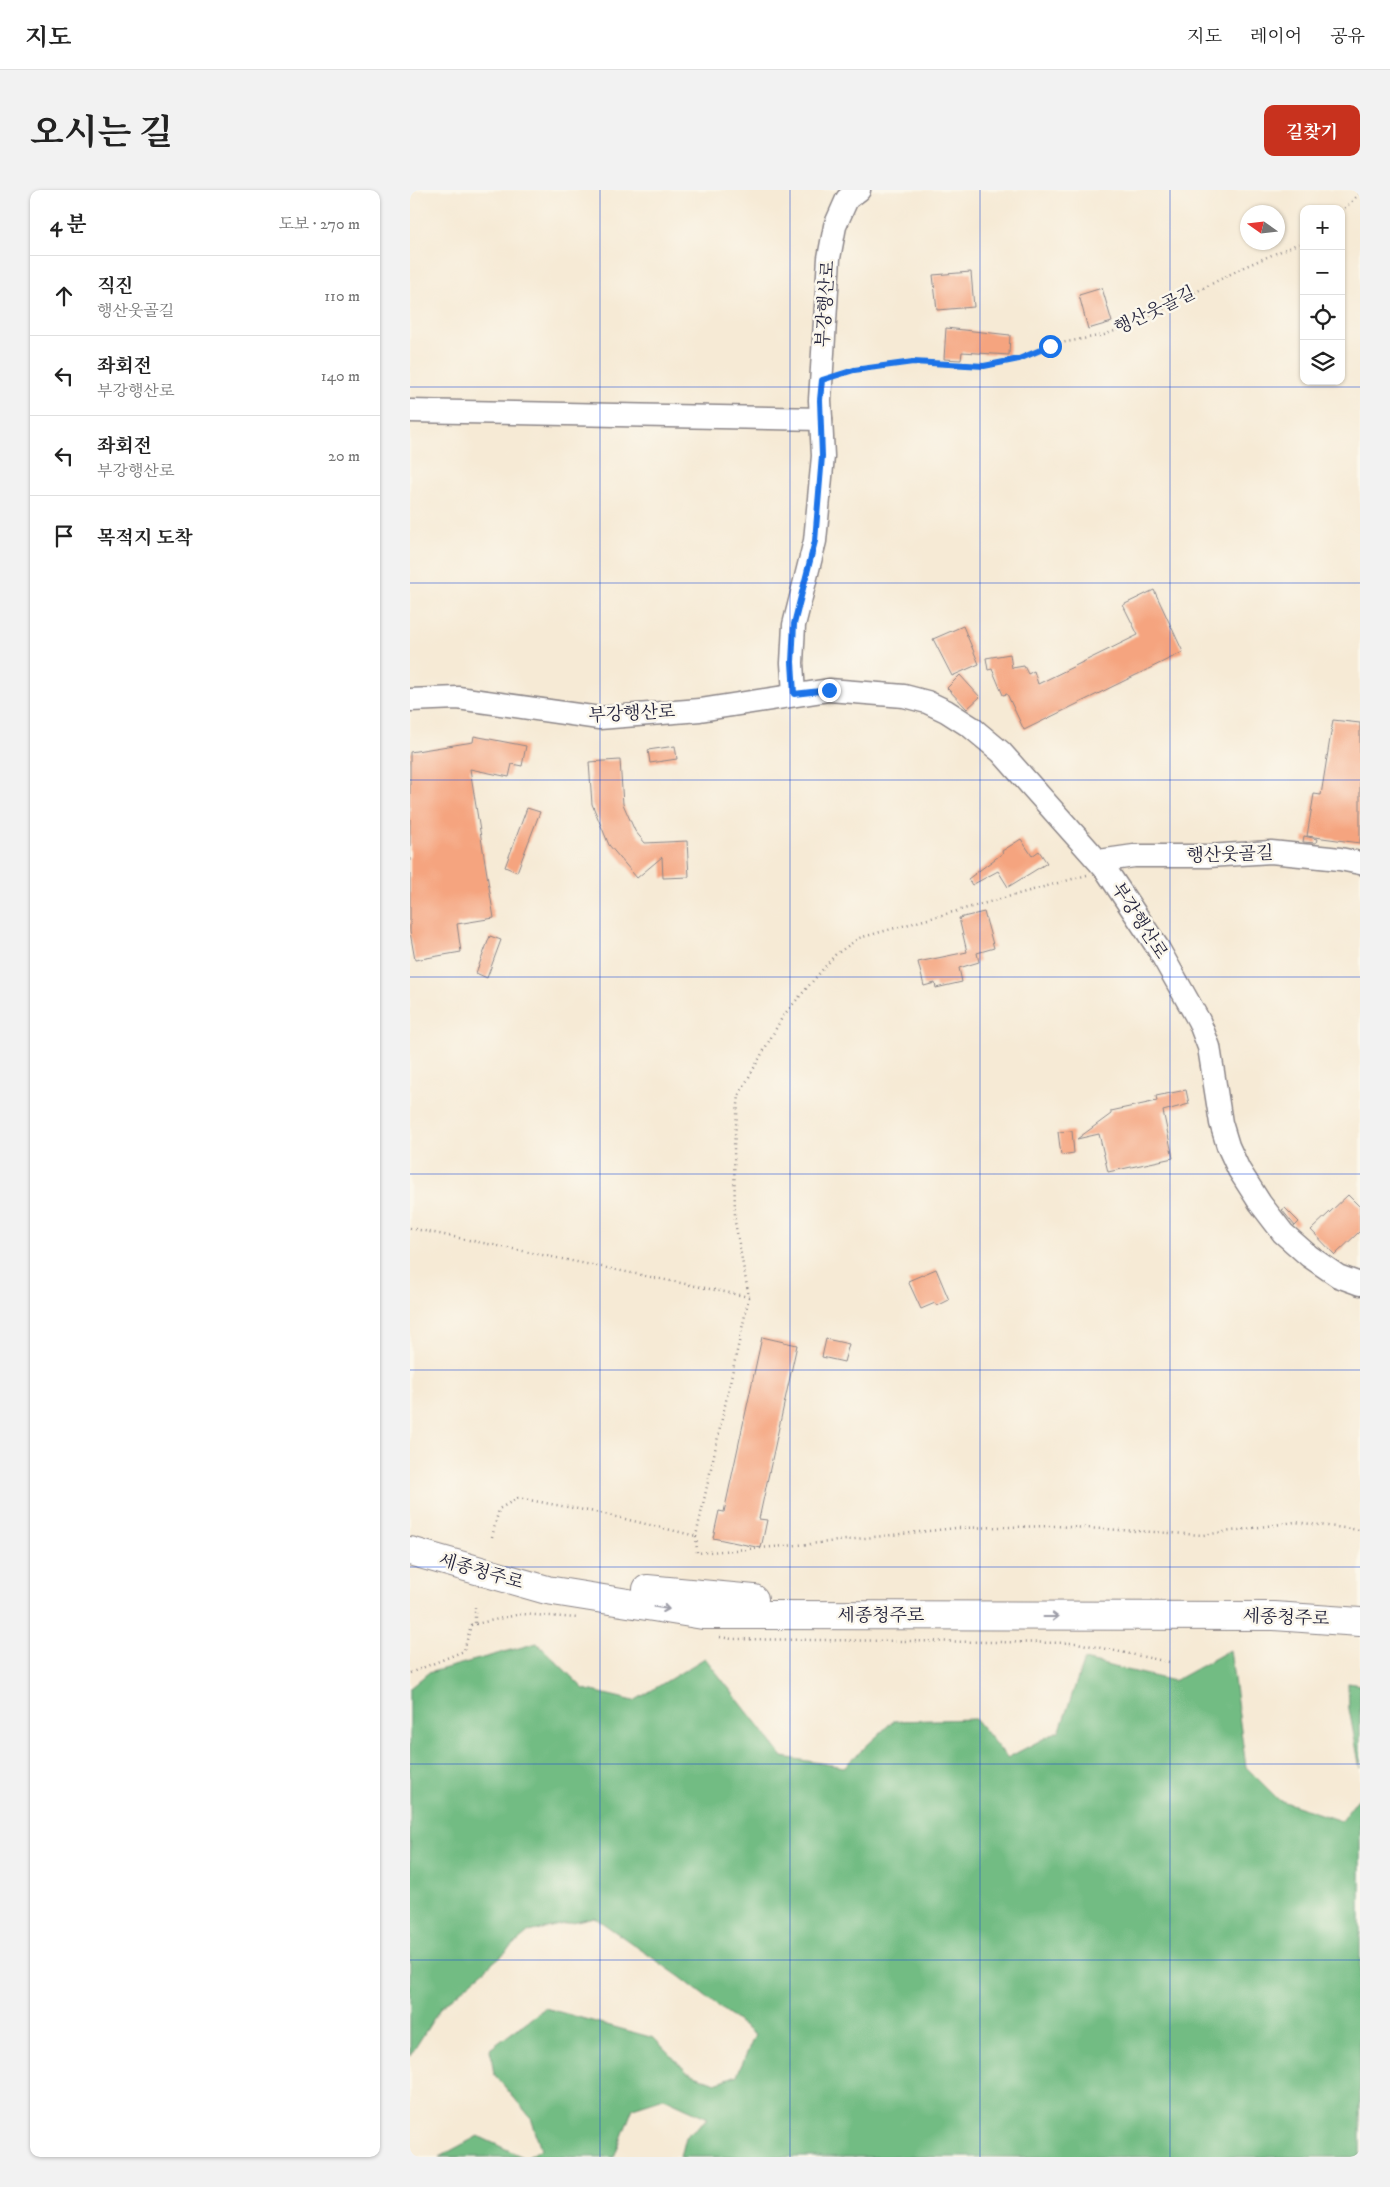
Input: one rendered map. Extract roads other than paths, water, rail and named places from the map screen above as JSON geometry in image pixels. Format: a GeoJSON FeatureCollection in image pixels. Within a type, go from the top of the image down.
{"type":"FeatureCollection","features":[{"type":"Feature","properties":{"kind":"highway","name":"세종청주로"},"geometry":{"type":"LineString","coordinates":[[410,1536],[575,1582],[766,1601],[1110,1599],[1282,1601],[1360,1605]]}},
{"type":"Feature","properties":{"kind":"highway","name":"세종청주로"},"geometry":{"type":"LineString","coordinates":[[410,1551],[547,1590],[703,1615],[1274,1616],[1360,1622]]}},
{"type":"Feature","properties":{"kind":"street","name":"부강행산로"},"geometry":{"type":"LineString","coordinates":[[794,694],[792,662],[794,624],[815,541],[822,456],[822,380],[829,258],[835,226],[848,199],[859,190]]}},
{"type":"Feature","properties":{"kind":"street"},"geometry":{"type":"LineString","coordinates":[[410,410],[821,418]]}},
{"type":"Feature","properties":{"kind":"street","name":"부강행산로"},"geometry":{"type":"LineString","coordinates":[[410,700],[458,698],[599,718],[700,710],[829,690],[904,696],[927,702],[946,711],[971,727],[1001,752],[1103,865],[1158,948],[1199,1021],[1209,1046],[1221,1123],[1228,1146],[1239,1170],[1260,1204],[1283,1233],[1309,1256],[1338,1276],[1360,1284]]}},
{"type":"Feature","properties":{"kind":"street","name":"행산웃골길"},"geometry":{"type":"LineString","coordinates":[[1103,865],[1134,856],[1208,856],[1271,852],[1340,859],[1360,864]]}}]}
